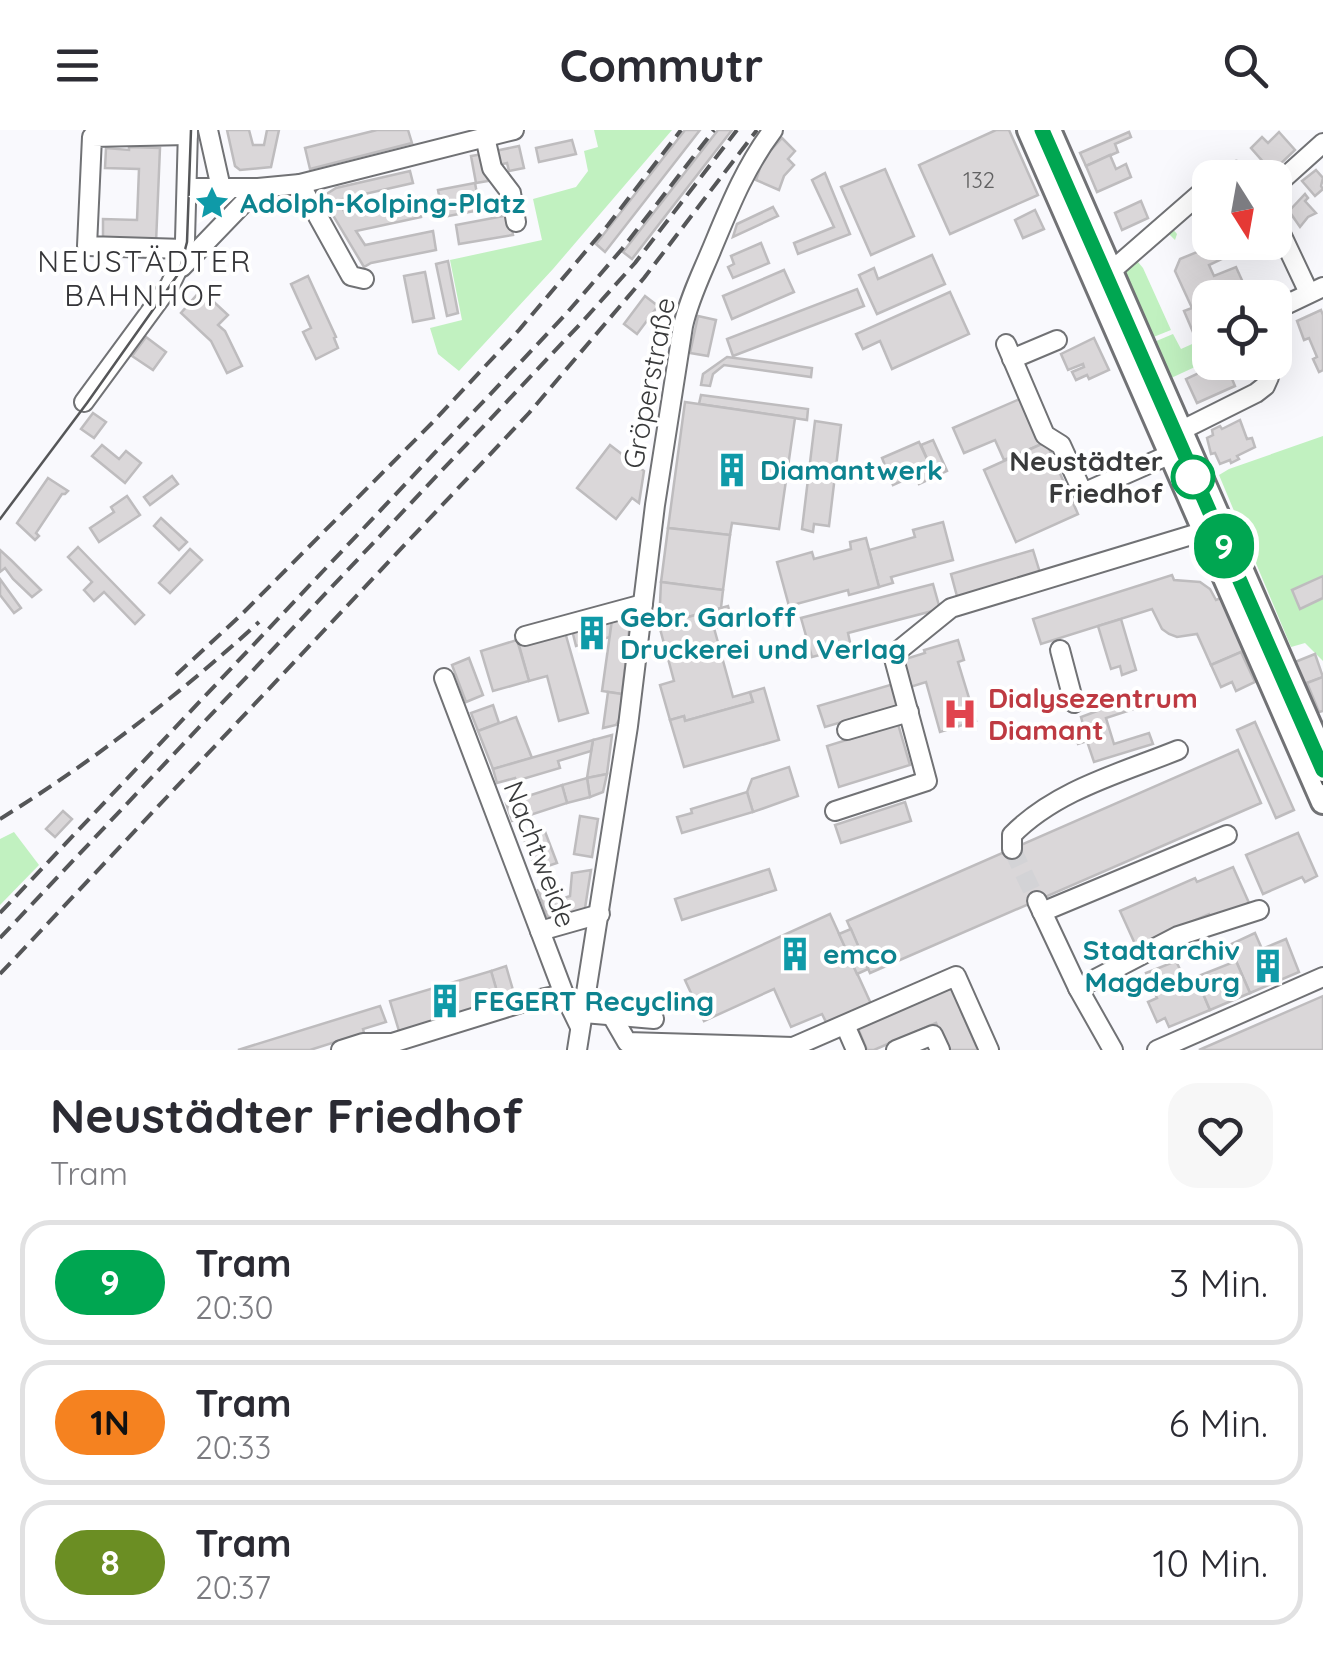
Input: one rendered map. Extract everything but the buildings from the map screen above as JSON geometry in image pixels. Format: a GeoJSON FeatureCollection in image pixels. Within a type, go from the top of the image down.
{"type":"FeatureCollection","features":[{"type":"Feature","properties":{"kind":"main road"},"geometry":{"type":"LineString","coordinates":[[1030,130],[1180,431],[1319,762],[1323,802]]}},
{"type":"Feature","properties":{"kind":"main road"},"geometry":{"type":"LineString","coordinates":[[1048,130],[1067,157],[1104,278],[1171,454],[1319,762]]}},
{"type":"Feature","properties":{"kind":"street"},"geometry":{"type":"LineString","coordinates":[[208,130],[221,188]]}},
{"type":"Feature","properties":{"kind":"street"},"geometry":{"type":"LineString","coordinates":[[186,188],[300,184],[514,130]]}},
{"type":"Feature","properties":{"kind":"street","name":"Gröperstraße"},"geometry":{"type":"LineString","coordinates":[[582,1020],[685,316],[743,176],[773,130]]}},
{"type":"Feature","properties":{"kind":"street"},"geometry":{"type":"LineString","coordinates":[[177,273],[184,249],[188,132],[92,136],[87,246],[184,249]]}},
{"type":"Feature","properties":{"kind":"street"},"geometry":{"type":"LineString","coordinates":[[485,137],[492,168],[512,193],[516,222]]}},
{"type":"Feature","properties":{"kind":"street"},"geometry":{"type":"LineString","coordinates":[[1292,170],[1323,142]]}},
{"type":"Feature","properties":{"kind":"street"},"geometry":{"type":"LineString","coordinates":[[300,184],[352,276],[364,279]]}},
{"type":"Feature","properties":{"kind":"street"},"geometry":{"type":"LineString","coordinates":[[84,402],[177,273],[258,188]]}},
{"type":"Feature","properties":{"kind":"street"},"geometry":{"type":"LineString","coordinates":[[1104,278],[1192,201]]}},
{"type":"Feature","properties":{"kind":"street"},"geometry":{"type":"LineString","coordinates":[[1292,250],[1316,290],[1292,302]]}},
{"type":"Feature","properties":{"kind":"street"},"geometry":{"type":"LineString","coordinates":[[1057,340],[1009,351],[1046,434],[1061,445],[1084,493],[1171,454]]}},
{"type":"Feature","properties":{"kind":"street"},"geometry":{"type":"LineString","coordinates":[[1180,431],[1260,391],[1268,380]]}},
{"type":"Feature","properties":{"kind":"street"},"geometry":{"type":"LineString","coordinates":[[835,811],[927,780],[892,655],[951,608],[1205,531]]}},
{"type":"Feature","properties":{"kind":"street"},"geometry":{"type":"LineString","coordinates":[[526,636],[643,604]]}},
{"type":"Feature","properties":{"kind":"street"},"geometry":{"type":"LineString","coordinates":[[1060,650],[1074,703]]}},
{"type":"Feature","properties":{"kind":"street","name":"Nachtweide"},"geometry":{"type":"LineString","coordinates":[[444,678],[564,994],[582,1020]]}},
{"type":"Feature","properties":{"kind":"street"},"geometry":{"type":"LineString","coordinates":[[847,730],[908,712]]}},
{"type":"Feature","properties":{"kind":"street"},"geometry":{"type":"LineString","coordinates":[[1012,849],[1012,835],[1030,817],[1074,792],[1178,750]]}},
{"type":"Feature","properties":{"kind":"street"},"geometry":{"type":"LineString","coordinates":[[1113,1050],[1039,906],[1227,834]]}},
{"type":"Feature","properties":{"kind":"street"},"geometry":{"type":"LineString","coordinates":[[1078,988],[1178,936],[1259,910]]}},
{"type":"Feature","properties":{"kind":"street"},"geometry":{"type":"LineString","coordinates":[[540,931],[600,914]]}},
{"type":"Feature","properties":{"kind":"street"},"geometry":{"type":"LineString","coordinates":[[612,1016],[628,1042],[793,1047],[820,1044],[845,1025],[956,976],[989,1050]]}},
{"type":"Feature","properties":{"kind":"street"},"geometry":{"type":"LineString","coordinates":[[1157,1050],[1323,977]]}},
{"type":"Feature","properties":{"kind":"street"},"geometry":{"type":"LineString","coordinates":[[342,1050],[363,1043],[392,1042],[564,994]]}},
{"type":"Feature","properties":{"kind":"street"},"geometry":{"type":"LineString","coordinates":[[576,1050],[582,1020],[612,1016],[654,1020]]}},
{"type":"Feature","properties":{"kind":"street"},"geometry":{"type":"LineString","coordinates":[[845,1025],[856,1050]]}},
{"type":"Feature","properties":{"kind":"street"},"geometry":{"type":"LineString","coordinates":[[896,1050],[933,1035],[940,1050]]}},
{"type":"Feature","properties":{"kind":"green space"},"geometry":{"type":"Polygon","coordinates":[[[594,130],[672,130],[459,371],[438,354],[430,328],[462,320],[450,260],[542,240],[533,199],[576,187],[588,171],[584,151],[598,147],[594,130]]]}},
{"type":"Feature","properties":{"kind":"green space"},"geometry":{"type":"Polygon","coordinates":[[[1172,228],[1177,234],[1175,240],[1168,233],[1138,262],[1171,330],[1151,338],[1123,272],[1172,228]]]}},
{"type":"Feature","properties":{"kind":"green space"},"geometry":{"type":"Polygon","coordinates":[[[1173,334],[1181,349],[1192,344],[1192,368],[1169,379],[1154,342],[1173,334]]]}},
{"type":"Feature","properties":{"kind":"green space","name":"Neustädter Friedhof"},"geometry":{"type":"Polygon","coordinates":[[[1323,436],[1323,661],[1305,643],[1291,647],[1219,475],[1323,436]]]}},
{"type":"Feature","properties":{"kind":"green space"},"geometry":{"type":"Polygon","coordinates":[[[14,832],[39,865],[0,905],[0,839],[14,832]]]}},
{"type":"Feature","properties":{"kind":"tunnel"},"geometry":{"type":"LineString","coordinates":[[1012,849],[1037,901]]}},
{"type":"Feature","properties":{"kind":"tram line"},"geometry":{"type":"LineString","coordinates":[[0,519],[179,273],[187,242],[191,130]]}},
{"type":"Feature","properties":{"kind":"tram line"},"geometry":{"type":"LineString","coordinates":[[1036,130],[1323,784]]}},
{"type":"Feature","properties":{"kind":"tram line","name":"9"},"geometry":{"type":"LineString","coordinates":[[1042,130],[1323,770]]}},
{"type":"Feature","properties":{"kind":"railway"},"geometry":{"type":"LineString","coordinates":[[176,675],[432,423],[519,330],[608,225],[681,130]]}},
{"type":"Feature","properties":{"kind":"railway"},"geometry":{"type":"LineString","coordinates":[[0,913],[566,314],[714,130]]}},
{"type":"Feature","properties":{"kind":"railway"},"geometry":{"type":"LineString","coordinates":[[0,938],[583,321],[635,263],[737,130]]}},
{"type":"Feature","properties":{"kind":"railway"},"geometry":{"type":"LineString","coordinates":[[0,974],[529,413],[644,278],[757,130]]}},
{"type":"Feature","properties":{"kind":"railway"},"geometry":{"type":"LineString","coordinates":[[0,819],[134,726],[259,622]]}},
{"type":"Feature","properties":{"kind":"place","name":"Adolph-Kolping-Platz"},"geometry":{"type":"Point","coordinates":[212,203]}},
{"type":"Feature","properties":{"kind":"place","name":"Diamantwerk"},"geometry":{"type":"Point","coordinates":[732,470]}},
{"type":"Feature","properties":{"kind":"place","name":"Neustädter Friedhof"},"geometry":{"type":"Point","coordinates":[1193,477]}},
{"type":"Feature","properties":{"kind":"place","name":"Gebr. Garloff Druckerei und Verlag"},"geometry":{"type":"Point","coordinates":[592,633]}},
{"type":"Feature","properties":{"kind":"place","name":"Dialysezentrum Diamant"},"geometry":{"type":"Point","coordinates":[960,714]}},
{"type":"Feature","properties":{"kind":"place","name":"emco"},"geometry":{"type":"Point","coordinates":[795,954]}},
{"type":"Feature","properties":{"kind":"place","name":"Stadtarchiv Magdeburg"},"geometry":{"type":"Point","coordinates":[1268,966]}},
{"type":"Feature","properties":{"kind":"place","name":"FEGERT Recycling"},"geometry":{"type":"Point","coordinates":[445,1001]}},
{"type":"Feature","properties":{"kind":"district","name":"NEUSTÄDTER BAHNHOF"},"geometry":{"type":"Point","coordinates":[145,279]}}]}
